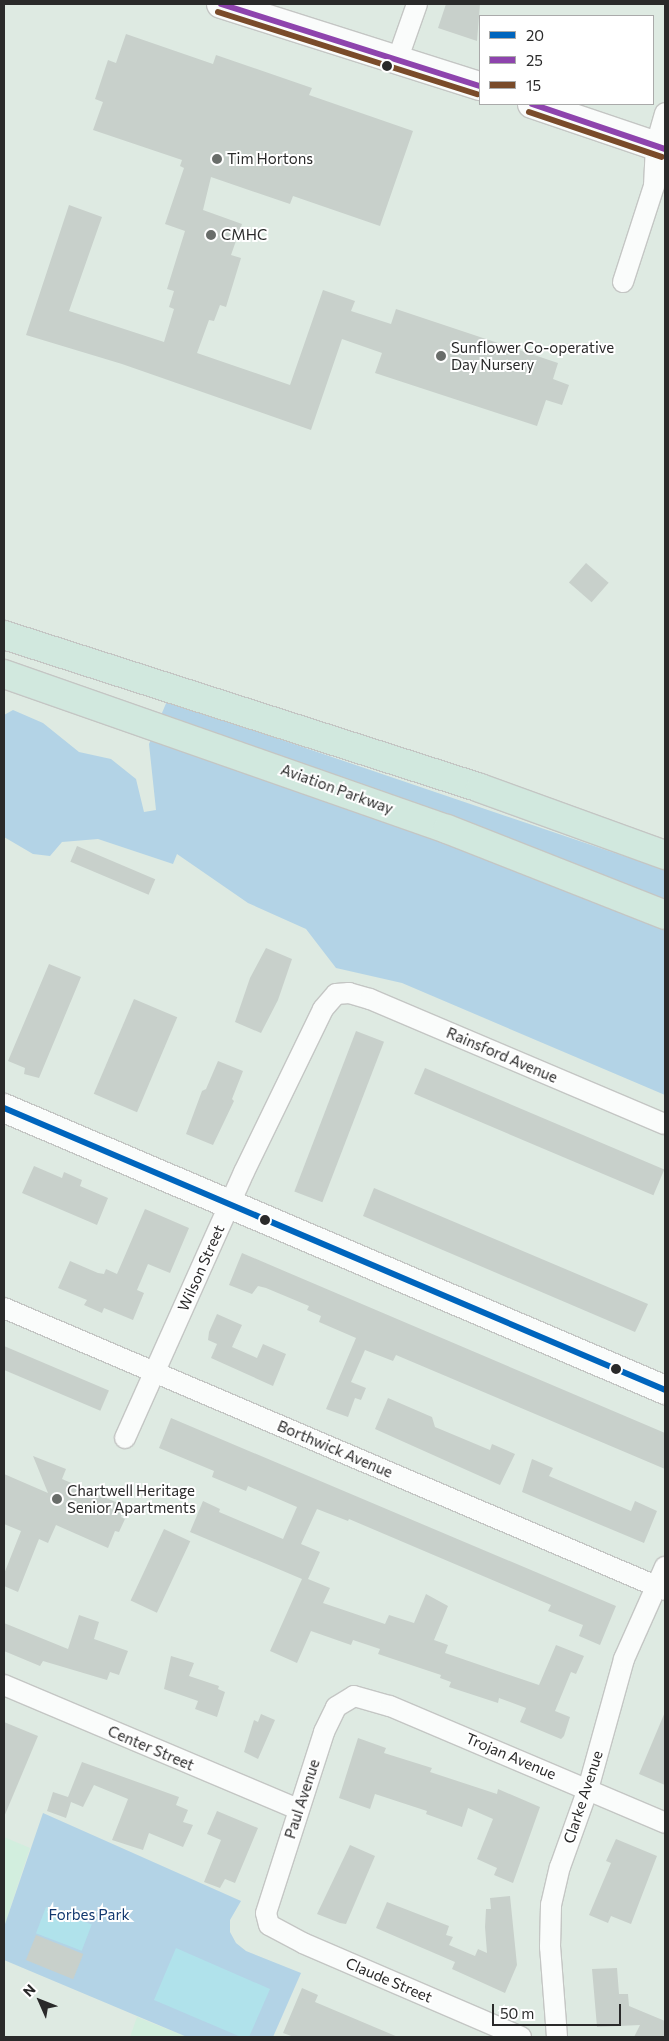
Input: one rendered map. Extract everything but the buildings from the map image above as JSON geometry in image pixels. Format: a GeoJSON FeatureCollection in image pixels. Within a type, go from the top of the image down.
{"type":"FeatureCollection","features":[{"type":"Feature","properties":{"kind":"main road"},"geometry":{"type":"LineString","coordinates":[[4,635],[480,788],[665,855]]}},
{"type":"Feature","properties":{"kind":"main road","name":"Aviation Parkway"},"geometry":{"type":"LineString","coordinates":[[4,674],[447,828],[665,915]]}},
{"type":"Feature","properties":{"kind":"street"},"geometry":{"type":"LineString","coordinates":[[221,4],[398,58],[479,86]]}},
{"type":"Feature","properties":{"kind":"street"},"geometry":{"type":"LineString","coordinates":[[398,58],[417,4]]}},
{"type":"Feature","properties":{"kind":"street"},"geometry":{"type":"LineString","coordinates":[[535,105],[660,147]]}},
{"type":"Feature","properties":{"kind":"street"},"geometry":{"type":"LineString","coordinates":[[623,282],[654,186],[665,113]]}},
{"type":"Feature","properties":{"kind":"street","name":"Rainsford Avenue"},"geometry":{"type":"LineString","coordinates":[[336,994],[349,993],[370,999],[665,1124]]}},
{"type":"Feature","properties":{"kind":"street","name":"Wilson Street"},"geometry":{"type":"LineString","coordinates":[[125,1438],[229,1204],[323,1008],[336,994]]}},
{"type":"Feature","properties":{"kind":"street"},"geometry":{"type":"LineString","coordinates":[[4,1108],[665,1390]]}},
{"type":"Feature","properties":{"kind":"street","name":"Borthwick Avenue"},"geometry":{"type":"LineString","coordinates":[[4,1308],[660,1588]]}},
{"type":"Feature","properties":{"kind":"street","name":"Clarke Avenue"},"geometry":{"type":"LineString","coordinates":[[557,2037],[550,1947],[551,1905],[560,1867],[588,1790],[624,1659],[660,1588],[665,1567]]}},
{"type":"Feature","properties":{"kind":"street","name":"Center Street"},"geometry":{"type":"LineString","coordinates":[[4,1685],[298,1809]]}},
{"type":"Feature","properties":{"kind":"street","name":"Trojan Avenue"},"geometry":{"type":"LineString","coordinates":[[354,1696],[390,1706],[665,1823]]}},
{"type":"Feature","properties":{"kind":"street","name":"Paul Avenue"},"geometry":{"type":"LineString","coordinates":[[266,1913],[298,1809],[336,1707],[354,1696]]}},
{"type":"Feature","properties":{"kind":"street","name":"Claude Street"},"geometry":{"type":"LineString","coordinates":[[266,1913],[270,1925],[283,1934],[521,2037]]}},
{"type":"Feature","properties":{"kind":"shaded area"},"geometry":{"type":"Polygon","coordinates":[[[4,1837],[30,1848],[4,1927],[4,1837]]]}},
{"type":"Feature","properties":{"kind":"shaded area"},"geometry":{"type":"Polygon","coordinates":[[[46,1907],[92,1925],[82,1951],[36,1933],[46,1907]]]}},
{"type":"Feature","properties":{"kind":"shaded area"},"geometry":{"type":"Polygon","coordinates":[[[176,1948],[270,1989],[249,2037],[241,2037],[154,2000],[176,1948]]]}},
{"type":"Feature","properties":{"kind":"shaded area"},"geometry":{"type":"Polygon","coordinates":[[[137,2017],[187,2037],[130,2037],[137,2017]]]}},
{"type":"Feature","properties":{"kind":"green space"},"geometry":{"type":"Polygon","coordinates":[[[167,701],[665,870],[665,1095],[402,983],[336,968],[306,929],[248,903],[177,854],[173,864],[98,839],[62,842],[50,856],[33,854],[4,837],[4,715],[13,710],[43,723],[79,752],[111,759],[136,779],[144,812],[156,810],[149,744],[167,701]]]}},
{"type":"Feature","properties":{"kind":"green space","name":"Forbes Park"},"geometry":{"type":"Polygon","coordinates":[[[43,1813],[241,1901],[230,1920],[230,1932],[236,1943],[246,1951],[301,1973],[273,2037],[187,2037],[4,1960],[4,1927],[43,1813]]]}},
{"type":"Feature","properties":{"kind":"transit line","name":"25"},"geometry":{"type":"LineString","coordinates":[[221,4],[479,86]]}},
{"type":"Feature","properties":{"kind":"transit line","name":"15"},"geometry":{"type":"LineString","coordinates":[[218,12],[477,94]]}},
{"type":"Feature","properties":{"kind":"transit line","name":"25"},"geometry":{"type":"LineString","coordinates":[[535,105],[665,149]]}},
{"type":"Feature","properties":{"kind":"transit line","name":"15"},"geometry":{"type":"LineString","coordinates":[[529,112],[662,157]]}},
{"type":"Feature","properties":{"kind":"transit line","name":"20"},"geometry":{"type":"LineString","coordinates":[[4,1108],[665,1390]]}},
{"type":"Feature","properties":{"kind":"place","name":"Tim Hortons"},"geometry":{"type":"Point","coordinates":[217,159]}},
{"type":"Feature","properties":{"kind":"place","name":"CMHC"},"geometry":{"type":"Point","coordinates":[211,235]}},
{"type":"Feature","properties":{"kind":"place","name":"Sunflower Co-operative Day Nursery"},"geometry":{"type":"Point","coordinates":[441,356]}},
{"type":"Feature","properties":{"kind":"place","name":"Chartwell Heritage Senior Apartments"},"geometry":{"type":"Point","coordinates":[57,1499]}}]}
